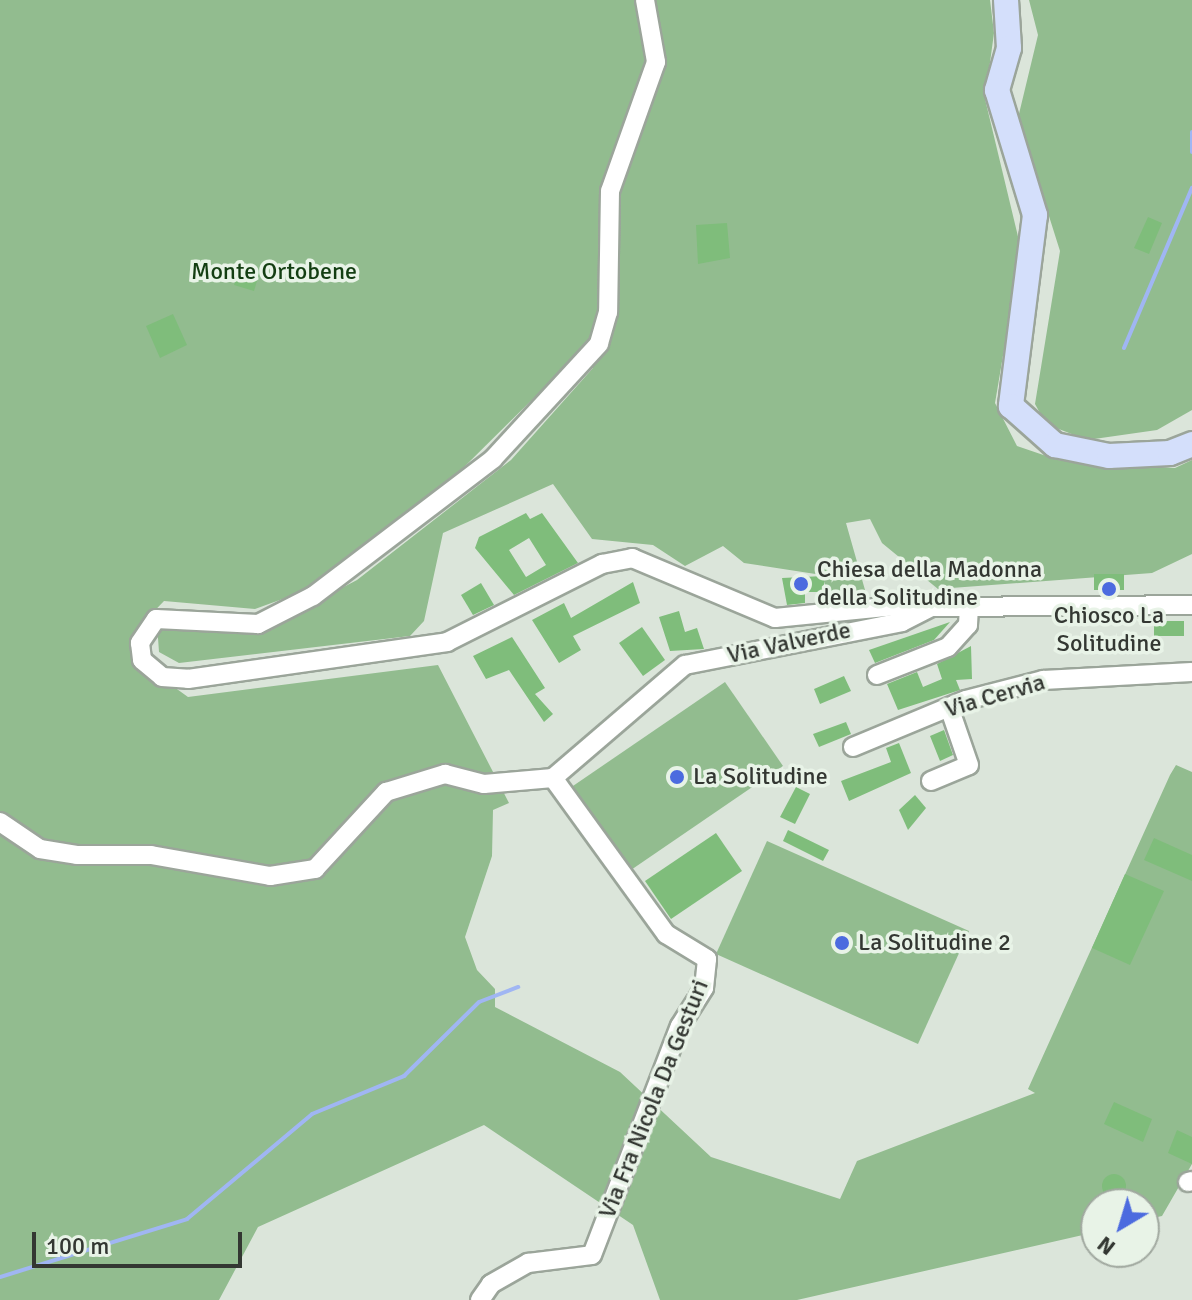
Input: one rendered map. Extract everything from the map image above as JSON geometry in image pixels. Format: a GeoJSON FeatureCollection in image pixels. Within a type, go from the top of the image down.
{"type":"FeatureCollection","features":[{"type":"Feature","properties":{"kind":"main road"},"geometry":{"type":"LineString","coordinates":[[1006,0],[1009,48],[997,90],[1035,215],[1011,406],[1055,445],[1109,456],[1170,453],[1192,444]]}},
{"type":"Feature","properties":{"kind":"street"},"geometry":{"type":"LineString","coordinates":[[645,0],[656,62],[610,191],[608,312],[599,344],[493,459],[313,596],[258,624],[166,615],[150,624],[139,653],[154,673],[188,679],[447,642],[602,564],[632,558],[775,618],[895,606],[913,613],[969,606],[1192,605]]}},
{"type":"Feature","properties":{"kind":"street"},"geometry":{"type":"LineString","coordinates":[[877,675],[948,647],[968,625],[969,606]]}},
{"type":"Feature","properties":{"kind":"street","name":"Via Valverde"},"geometry":{"type":"LineString","coordinates":[[553,778],[665,677],[685,665],[902,622],[913,613]]}},
{"type":"Feature","properties":{"kind":"street","name":"Via Cervia"},"geometry":{"type":"LineString","coordinates":[[853,747],[949,707],[1043,680],[1192,672]]}},
{"type":"Feature","properties":{"kind":"street"},"geometry":{"type":"LineString","coordinates":[[931,781],[969,765],[949,707]]}},
{"type":"Feature","properties":{"kind":"street"},"geometry":{"type":"LineString","coordinates":[[0,822],[40,849],[151,855],[270,876],[315,869],[386,792],[445,774],[484,784],[553,778]]}},
{"type":"Feature","properties":{"kind":"street","name":"Via Fra Nicola Da Gesturi"},"geometry":{"type":"LineString","coordinates":[[480,1300],[491,1284],[528,1263],[592,1255],[680,1026],[704,988],[707,959],[666,934],[553,778]]}},
{"type":"Feature","properties":{"kind":"green space","name":"Monte Ortobene"},"geometry":{"type":"Polygon","coordinates":[[[0,0],[990,0],[994,33],[985,99],[1021,249],[995,403],[1017,446],[1058,460],[1175,468],[1192,460],[1192,554],[1152,573],[938,589],[882,543],[870,519],[846,523],[867,597],[831,605],[822,575],[744,563],[723,546],[685,566],[653,545],[592,539],[553,484],[443,533],[424,621],[410,636],[179,663],[159,652],[157,624],[258,632],[357,580],[511,460],[593,368],[569,363],[454,477],[299,593],[255,609],[164,601],[138,628],[138,661],[188,697],[438,665],[509,803],[493,810],[492,856],[465,937],[477,970],[495,989],[495,1007],[620,1072],[711,1157],[840,1199],[857,1161],[1035,1093],[1028,1089],[1170,775],[1176,765],[1192,772],[1192,1164],[1162,1216],[1160,1188],[1080,1188],[1080,1236],[797,1300],[660,1300],[633,1225],[484,1125],[258,1227],[219,1300],[0,1300],[0,0]]]}},
{"type":"Feature","properties":{"kind":"green space"},"geometry":{"type":"Polygon","coordinates":[[[1029,0],[1192,0],[1192,410],[1157,430],[1087,440],[1046,424],[1035,404],[1060,251],[1018,118],[1038,35],[1029,0]]]}},
{"type":"Feature","properties":{"kind":"green space","name":"La Solitudine"},"geometry":{"type":"Polygon","coordinates":[[[725,682],[783,766],[628,872],[570,788],[725,682]]]}},
{"type":"Feature","properties":{"kind":"green space","name":"La Solitudine 2"},"geometry":{"type":"Polygon","coordinates":[[[767,841],[969,931],[918,1044],[716,954],[767,841]]]}},
{"type":"Feature","properties":{"kind":"building"},"geometry":{"type":"Polygon","coordinates":[[[1148,217],[1162,223],[1149,254],[1134,248],[1148,217]]]}},
{"type":"Feature","properties":{"kind":"building"},"geometry":{"type":"Polygon","coordinates":[[[727,223],[730,258],[698,264],[696,225],[727,223]]]}},
{"type":"Feature","properties":{"kind":"building"},"geometry":{"type":"Polygon","coordinates":[[[239,268],[259,274],[254,291],[234,285],[239,268]]]}},
{"type":"Feature","properties":{"kind":"building"},"geometry":{"type":"Polygon","coordinates":[[[173,314],[187,345],[160,358],[146,326],[173,314]]]}},
{"type":"Feature","properties":{"kind":"building"},"geometry":{"type":"Polygon","coordinates":[[[526,513],[530,519],[542,513],[578,563],[514,595],[475,548],[479,537],[526,513]],[[529,538],[509,550],[526,577],[546,565],[529,538]]]}},
{"type":"Feature","properties":{"kind":"building"},"geometry":{"type":"Polygon","coordinates":[[[1094,574],[1124,574],[1124,590],[1094,590],[1094,574]]]}},
{"type":"Feature","properties":{"kind":"building","name":"Chiesa della Madonna della Solitudine"},"geometry":{"type":"Polygon","coordinates":[[[824,576],[824,592],[805,592],[805,603],[787,605],[782,578],[824,576]]]}},
{"type":"Feature","properties":{"kind":"building"},"geometry":{"type":"Polygon","coordinates":[[[633,582],[640,603],[573,636],[581,650],[559,663],[532,620],[564,603],[571,618],[633,582]]]}},
{"type":"Feature","properties":{"kind":"building"},"geometry":{"type":"Polygon","coordinates":[[[481,583],[494,605],[473,615],[461,595],[481,583]]]}},
{"type":"Feature","properties":{"kind":"building"},"geometry":{"type":"Polygon","coordinates":[[[679,611],[685,632],[697,628],[704,649],[670,651],[659,617],[679,611]]]}},
{"type":"Feature","properties":{"kind":"building"},"geometry":{"type":"Polygon","coordinates":[[[1154,621],[1184,621],[1184,636],[1154,636],[1154,621]]]}},
{"type":"Feature","properties":{"kind":"building"},"geometry":{"type":"Polygon","coordinates":[[[950,622],[934,640],[875,663],[869,650],[950,622]]]}},
{"type":"Feature","properties":{"kind":"building"},"geometry":{"type":"Polygon","coordinates":[[[642,627],[665,660],[643,676],[619,643],[642,627]]]}},
{"type":"Feature","properties":{"kind":"building"},"geometry":{"type":"Polygon","coordinates":[[[512,637],[545,688],[535,694],[553,714],[544,722],[509,670],[486,679],[473,656],[512,637]]]}},
{"type":"Feature","properties":{"kind":"building"},"geometry":{"type":"Polygon","coordinates":[[[971,646],[972,679],[956,680],[960,690],[898,710],[887,684],[917,672],[923,687],[942,679],[937,664],[971,646]]]}},
{"type":"Feature","properties":{"kind":"building"},"geometry":{"type":"Polygon","coordinates":[[[844,676],[851,691],[820,704],[814,689],[844,676]]]}},
{"type":"Feature","properties":{"kind":"building"},"geometry":{"type":"Polygon","coordinates":[[[846,722],[851,734],[819,747],[813,734],[846,722]]]}},
{"type":"Feature","properties":{"kind":"building"},"geometry":{"type":"Polygon","coordinates":[[[944,730],[953,755],[940,761],[930,736],[944,730]]]}},
{"type":"Feature","properties":{"kind":"building"},"geometry":{"type":"Polygon","coordinates":[[[899,743],[911,773],[849,801],[841,781],[891,762],[886,748],[899,743]]]}},
{"type":"Feature","properties":{"kind":"building"},"geometry":{"type":"Polygon","coordinates":[[[796,787],[810,794],[795,824],[780,817],[796,787]]]}},
{"type":"Feature","properties":{"kind":"building"},"geometry":{"type":"Polygon","coordinates":[[[915,795],[926,808],[908,830],[899,810],[915,795]]]}},
{"type":"Feature","properties":{"kind":"building"},"geometry":{"type":"Polygon","coordinates":[[[788,830],[829,850],[823,861],[783,841],[788,830]]]}},
{"type":"Feature","properties":{"kind":"building"},"geometry":{"type":"Polygon","coordinates":[[[716,833],[742,871],[671,919],[645,881],[716,833]]]}},
{"type":"Feature","properties":{"kind":"building"},"geometry":{"type":"Polygon","coordinates":[[[1154,838],[1192,855],[1192,881],[1144,860],[1154,838]]]}},
{"type":"Feature","properties":{"kind":"building"},"geometry":{"type":"Polygon","coordinates":[[[1125,874],[1164,891],[1130,965],[1092,948],[1125,874]]]}},
{"type":"Feature","properties":{"kind":"building"},"geometry":{"type":"Polygon","coordinates":[[[1114,1102],[1152,1119],[1143,1142],[1104,1124],[1114,1102]]]}},
{"type":"Feature","properties":{"kind":"building"},"geometry":{"type":"Polygon","coordinates":[[[1177,1130],[1192,1137],[1192,1164],[1168,1153],[1177,1130]]]}},
{"type":"Feature","properties":{"kind":"building"},"geometry":{"type":"Polygon","coordinates":[[[1109,1175],[1119,1175],[1125,1181],[1126,1188],[1102,1188],[1105,1177],[1109,1175]]]}},
{"type":"Feature","properties":{"kind":"waterway"},"geometry":{"type":"LineString","coordinates":[[1192,132],[1192,152]]}},
{"type":"Feature","properties":{"kind":"waterway"},"geometry":{"type":"LineString","coordinates":[[1124,348],[1192,188]]}},
{"type":"Feature","properties":{"kind":"waterway"},"geometry":{"type":"LineString","coordinates":[[0,1277],[187,1219],[312,1114],[404,1076],[479,1002],[518,987]]}},
{"type":"Feature","properties":{"kind":"place","name":"Chiesa della Madonna della Solitudine"},"geometry":{"type":"Point","coordinates":[801,584]}},
{"type":"Feature","properties":{"kind":"place","name":"Chiosco La Solitudine"},"geometry":{"type":"Point","coordinates":[1109,589]}},
{"type":"Feature","properties":{"kind":"place","name":"La Solitudine"},"geometry":{"type":"Point","coordinates":[677,777]}},
{"type":"Feature","properties":{"kind":"place","name":"La Solitudine 2"},"geometry":{"type":"Point","coordinates":[842,943]}}]}
